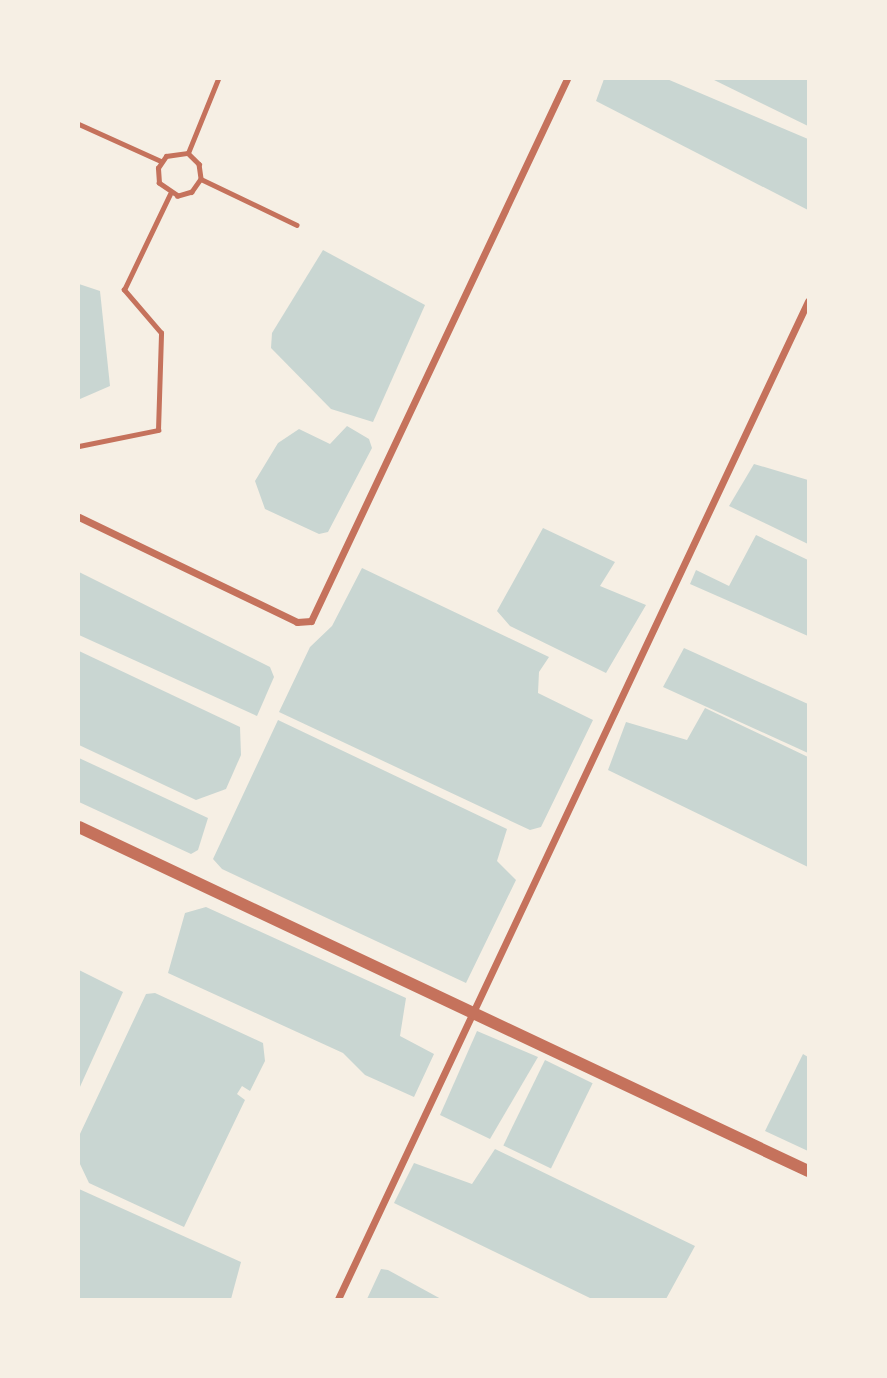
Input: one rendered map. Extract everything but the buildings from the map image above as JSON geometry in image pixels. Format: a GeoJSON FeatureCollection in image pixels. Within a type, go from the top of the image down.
{"type":"FeatureCollection","features":[{"type":"Feature","properties":{"kind":"street"},"geometry":{"type":"LineString","coordinates":[[79,517],[297,622],[310,621],[568,79]]}},
{"type":"Feature","properties":{"kind":"street"},"geometry":{"type":"LineString","coordinates":[[338,1299],[808,301]]}},
{"type":"Feature","properties":{"kind":"street"},"geometry":{"type":"LineString","coordinates":[[79,827],[808,1171]]}},
{"type":"Feature","properties":{"kind":"lane"},"geometry":{"type":"LineString","coordinates":[[188,153],[218,79]]}},
{"type":"Feature","properties":{"kind":"lane"},"geometry":{"type":"LineString","coordinates":[[79,124],[161,162]]}},
{"type":"Feature","properties":{"kind":"lane"},"geometry":{"type":"LineString","coordinates":[[173,152],[188,153],[199,164],[201,179],[186,195],[170,194],[159,183],[161,162],[173,152]]}},
{"type":"Feature","properties":{"kind":"lane"},"geometry":{"type":"LineString","coordinates":[[201,179],[297,225]]}},
{"type":"Feature","properties":{"kind":"lane"},"geometry":{"type":"LineString","coordinates":[[79,446],[158,430],[161,333],[124,290],[170,194]]}},
{"type":"Feature","properties":{"kind":"shaded area"},"geometry":{"type":"Polygon","coordinates":[[[604,79],[667,79],[808,139],[808,210],[596,101],[604,79]]]}},
{"type":"Feature","properties":{"kind":"shaded area"},"geometry":{"type":"Polygon","coordinates":[[[712,79],[808,79],[808,126],[712,79]]]}},
{"type":"Feature","properties":{"kind":"shaded area"},"geometry":{"type":"Polygon","coordinates":[[[323,250],[425,305],[373,422],[331,409],[271,348],[272,333],[323,250]]]}},
{"type":"Feature","properties":{"kind":"shaded area"},"geometry":{"type":"Polygon","coordinates":[[[79,284],[100,291],[110,386],[80,399],[79,284]]]}},
{"type":"Feature","properties":{"kind":"shaded area"},"geometry":{"type":"Polygon","coordinates":[[[347,426],[369,439],[372,448],[328,532],[319,534],[265,509],[255,481],[278,443],[299,429],[330,444],[347,426]]]}},
{"type":"Feature","properties":{"kind":"shaded area"},"geometry":{"type":"Polygon","coordinates":[[[754,464],[808,480],[808,544],[729,506],[754,464]]]}},
{"type":"Feature","properties":{"kind":"shaded area"},"geometry":{"type":"Polygon","coordinates":[[[543,528],[615,562],[600,586],[646,605],[606,673],[510,626],[497,611],[543,528]]]}},
{"type":"Feature","properties":{"kind":"shaded area"},"geometry":{"type":"Polygon","coordinates":[[[756,535],[808,560],[808,636],[690,584],[696,570],[729,586],[756,535]]]}},
{"type":"Feature","properties":{"kind":"shaded area"},"geometry":{"type":"Polygon","coordinates":[[[362,568],[549,657],[539,672],[538,693],[593,720],[541,827],[530,830],[279,712],[310,647],[332,626],[362,568]]]}},
{"type":"Feature","properties":{"kind":"shaded area"},"geometry":{"type":"Polygon","coordinates":[[[79,572],[270,667],[274,677],[257,716],[79,635],[79,572]]]}},
{"type":"Feature","properties":{"kind":"shaded area"},"geometry":{"type":"Polygon","coordinates":[[[684,648],[808,704],[808,753],[663,687],[684,648]]]}},
{"type":"Feature","properties":{"kind":"shaded area"},"geometry":{"type":"Polygon","coordinates":[[[79,651],[240,727],[241,755],[226,789],[196,800],[79,745],[79,651]]]}},
{"type":"Feature","properties":{"kind":"shaded area"},"geometry":{"type":"Polygon","coordinates":[[[705,708],[808,757],[808,867],[608,770],[626,722],[687,740],[705,708]]]}},
{"type":"Feature","properties":{"kind":"shaded area"},"geometry":{"type":"Polygon","coordinates":[[[278,720],[507,829],[497,861],[516,880],[466,983],[222,869],[213,859],[278,720]]]}},
{"type":"Feature","properties":{"kind":"shaded area"},"geometry":{"type":"Polygon","coordinates":[[[79,758],[208,818],[198,850],[191,854],[79,802],[79,758]]]}},
{"type":"Feature","properties":{"kind":"shaded area"},"geometry":{"type":"Polygon","coordinates":[[[206,907],[406,998],[400,1036],[434,1054],[414,1097],[365,1075],[343,1053],[168,973],[185,913],[206,907]]]}},
{"type":"Feature","properties":{"kind":"shaded area"},"geometry":{"type":"Polygon","coordinates":[[[79,970],[123,992],[79,1089],[79,970]]]}},
{"type":"Feature","properties":{"kind":"shaded area"},"geometry":{"type":"Polygon","coordinates":[[[155,993],[263,1043],[265,1061],[250,1091],[242,1086],[237,1094],[245,1100],[184,1227],[89,1183],[79,1162],[79,1136],[146,994],[155,993]]]}},
{"type":"Feature","properties":{"kind":"shaded area"},"geometry":{"type":"Polygon","coordinates":[[[477,1031],[538,1057],[490,1139],[440,1115],[477,1031]]]}},
{"type":"Feature","properties":{"kind":"shaded area"},"geometry":{"type":"Polygon","coordinates":[[[803,1054],[808,1057],[808,1151],[765,1131],[803,1054]]]}},
{"type":"Feature","properties":{"kind":"shaded area"},"geometry":{"type":"Polygon","coordinates":[[[545,1060],[593,1083],[551,1169],[503,1145],[545,1060]]]}},
{"type":"Feature","properties":{"kind":"shaded area"},"geometry":{"type":"Polygon","coordinates":[[[495,1149],[695,1246],[666,1299],[592,1299],[394,1203],[414,1163],[472,1184],[495,1149]]]}},
{"type":"Feature","properties":{"kind":"shaded area"},"geometry":{"type":"Polygon","coordinates":[[[79,1189],[241,1262],[231,1299],[79,1299],[79,1189]]]}},
{"type":"Feature","properties":{"kind":"shaded area"},"geometry":{"type":"Polygon","coordinates":[[[381,1269],[388,1270],[441,1299],[367,1299],[381,1269]]]}}]}
